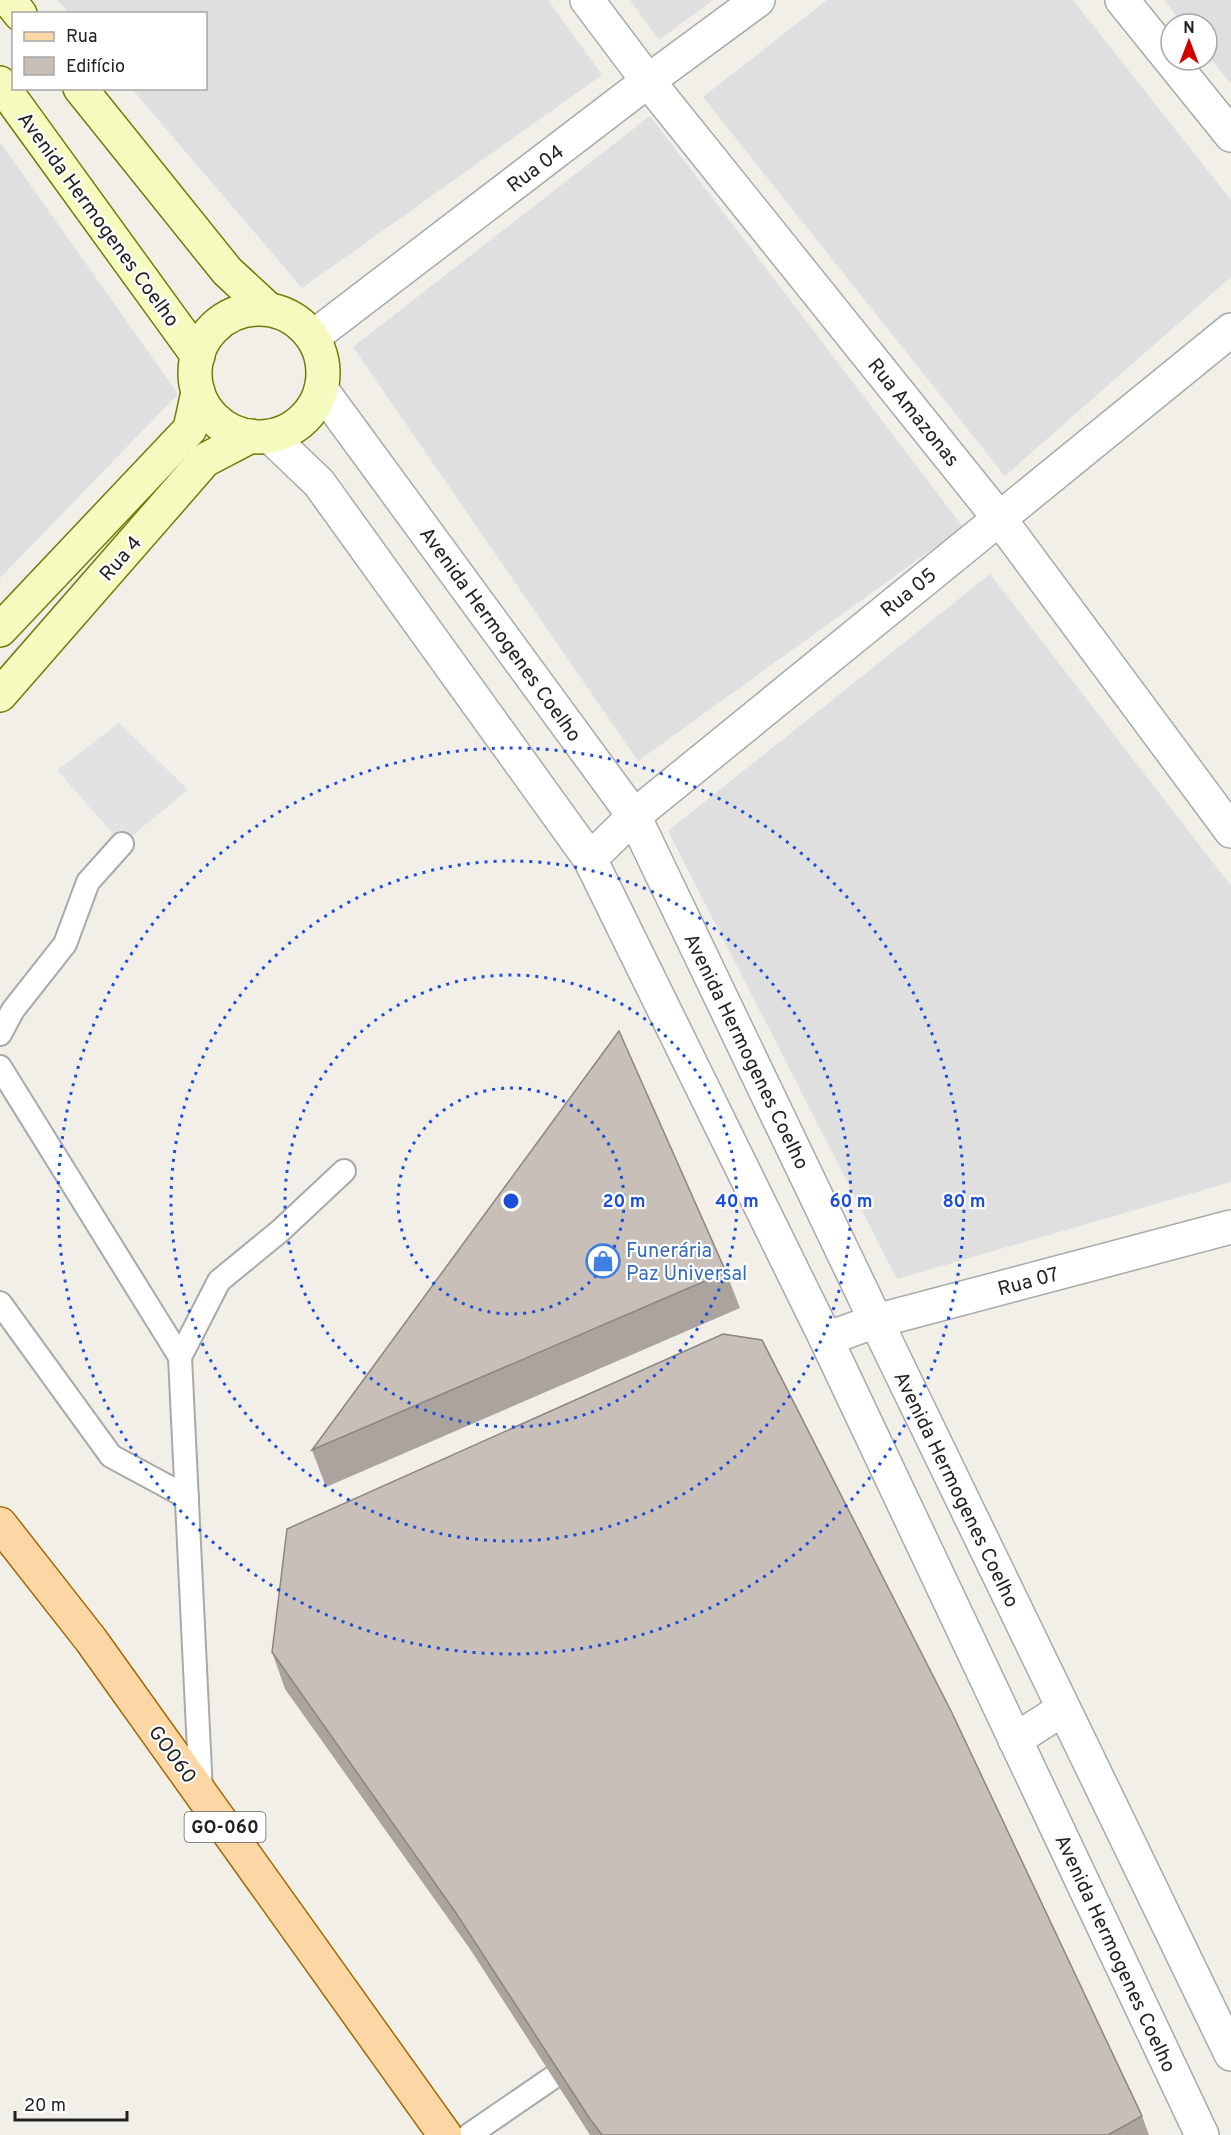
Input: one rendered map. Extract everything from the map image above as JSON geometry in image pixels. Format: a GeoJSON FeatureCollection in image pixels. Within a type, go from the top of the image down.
{"type":"FeatureCollection","features":[{"type":"Feature","properties":{"kind":"main road"},"geometry":{"type":"LineString","coordinates":[[9,0],[18,12]]}},
{"type":"Feature","properties":{"kind":"main road","name":"Avenida Hermogenes Coelho"},"geometry":{"type":"LineString","coordinates":[[0,83],[198,356]]}},
{"type":"Feature","properties":{"kind":"main road"},"geometry":{"type":"LineString","coordinates":[[82,90],[227,271],[268,309]]}},
{"type":"Feature","properties":{"kind":"main road"},"geometry":{"type":"LineString","coordinates":[[268,309],[285,314],[313,337],[321,354],[324,372],[321,389],[314,406],[302,420],[287,430],[260,436],[234,431],[218,422],[206,408],[198,392],[195,374],[198,356],[205,339],[216,325],[231,315],[249,310],[268,309]]}},
{"type":"Feature","properties":{"kind":"main road","name":"Rua 4"},"geometry":{"type":"LineString","coordinates":[[0,630],[190,429],[198,392]]}},
{"type":"Feature","properties":{"kind":"main road","name":"Rua 4"},"geometry":{"type":"LineString","coordinates":[[0,695],[206,460],[260,436]]}},
{"type":"Feature","properties":{"kind":"main road","name":"GO060"},"geometry":{"type":"LineString","coordinates":[[0,1524],[91,1640],[446,2135]]}},
{"type":"Feature","properties":{"kind":"street","name":"Rua Amazonas"},"geometry":{"type":"LineString","coordinates":[[587,0],[648,81],[999,518],[1231,831]]}},
{"type":"Feature","properties":{"kind":"street","name":"Rua 04"},"geometry":{"type":"LineString","coordinates":[[313,337],[648,81],[758,0]]}},
{"type":"Feature","properties":{"kind":"street"},"geometry":{"type":"LineString","coordinates":[[1122,0],[1231,135]]}},
{"type":"Feature","properties":{"kind":"street","name":"Rua 05"},"geometry":{"type":"LineString","coordinates":[[590,859],[634,816],[1231,330]]}},
{"type":"Feature","properties":{"kind":"street","name":"Avenida Hermogenes Coelho"},"geometry":{"type":"LineString","coordinates":[[321,389],[634,816],[1231,2054]]}},
{"type":"Feature","properties":{"kind":"street","name":"Avenida Hermogenes Coelho"},"geometry":{"type":"LineString","coordinates":[[260,436],[319,483],[590,859],[826,1339],[1202,2135]]}},
{"type":"Feature","properties":{"kind":"street","name":"Rua 07"},"geometry":{"type":"LineString","coordinates":[[826,1339],[876,1321],[1227,1236]]}},
{"type":"Feature","properties":{"kind":"street"},"geometry":{"type":"LineString","coordinates":[[1015,1740],[1064,1709]]}},
{"type":"Feature","properties":{"kind":"lane"},"geometry":{"type":"LineString","coordinates":[[0,1034],[13,1010],[65,944],[88,882],[122,843]]}},
{"type":"Feature","properties":{"kind":"lane"},"geometry":{"type":"LineString","coordinates":[[0,1067],[180,1357],[201,1794]]}},
{"type":"Feature","properties":{"kind":"lane"},"geometry":{"type":"LineString","coordinates":[[180,1357],[219,1281],[280,1231],[344,1171]]}},
{"type":"Feature","properties":{"kind":"lane"},"geometry":{"type":"LineString","coordinates":[[0,1303],[111,1456],[187,1497]]}},
{"type":"Feature","properties":{"kind":"lane"},"geometry":{"type":"LineString","coordinates":[[469,2135],[593,2051]]}},
{"type":"Feature","properties":{"kind":"shaded area"},"geometry":{"type":"Polygon","coordinates":[[[57,0],[548,0],[602,75],[302,288],[133,90],[207,90],[207,12],[68,12],[57,0]]]}},
{"type":"Feature","properties":{"kind":"shaded area"},"geometry":{"type":"Polygon","coordinates":[[[630,0],[713,0],[659,40],[630,0]]]}},
{"type":"Feature","properties":{"kind":"shaded area"},"geometry":{"type":"Polygon","coordinates":[[[827,0],[1073,0],[1231,200],[1231,277],[1005,476],[703,97],[827,0]]]}},
{"type":"Feature","properties":{"kind":"shaded area"},"geometry":{"type":"Polygon","coordinates":[[[1164,0],[1231,0],[1231,84],[1219,69],[1219,12],[1174,12],[1164,0]]]}},
{"type":"Feature","properties":{"kind":"shaded area"},"geometry":{"type":"Polygon","coordinates":[[[650,116],[963,527],[638,761],[353,347],[650,116]]]}},
{"type":"Feature","properties":{"kind":"shaded area"},"geometry":{"type":"Polygon","coordinates":[[[0,142],[178,394],[0,578],[0,142]]]}},
{"type":"Feature","properties":{"kind":"shaded area"},"geometry":{"type":"Polygon","coordinates":[[[990,574],[1231,886],[1231,1182],[897,1279],[668,831],[990,574]]]}},
{"type":"Feature","properties":{"kind":"shaded area"},"geometry":{"type":"Polygon","coordinates":[[[119,723],[188,790],[122,844],[57,770],[119,723]]]}},
{"type":"Feature","properties":{"kind":"building"},"geometry":{"type":"Polygon","coordinates":[[[619,1031],[726,1272],[312,1450],[619,1031]]]}},
{"type":"Feature","properties":{"kind":"building"},"geometry":{"type":"Polygon","coordinates":[[[723,1334],[762,1340],[952,1713],[1142,2116],[1108,2135],[602,2135],[456,1913],[272,1652],[287,1529],[723,1334]]]}},
{"type":"Feature","properties":{"kind":"place","name":"Funerária Paz Universal"},"geometry":{"type":"Point","coordinates":[603,1261]}}]}
